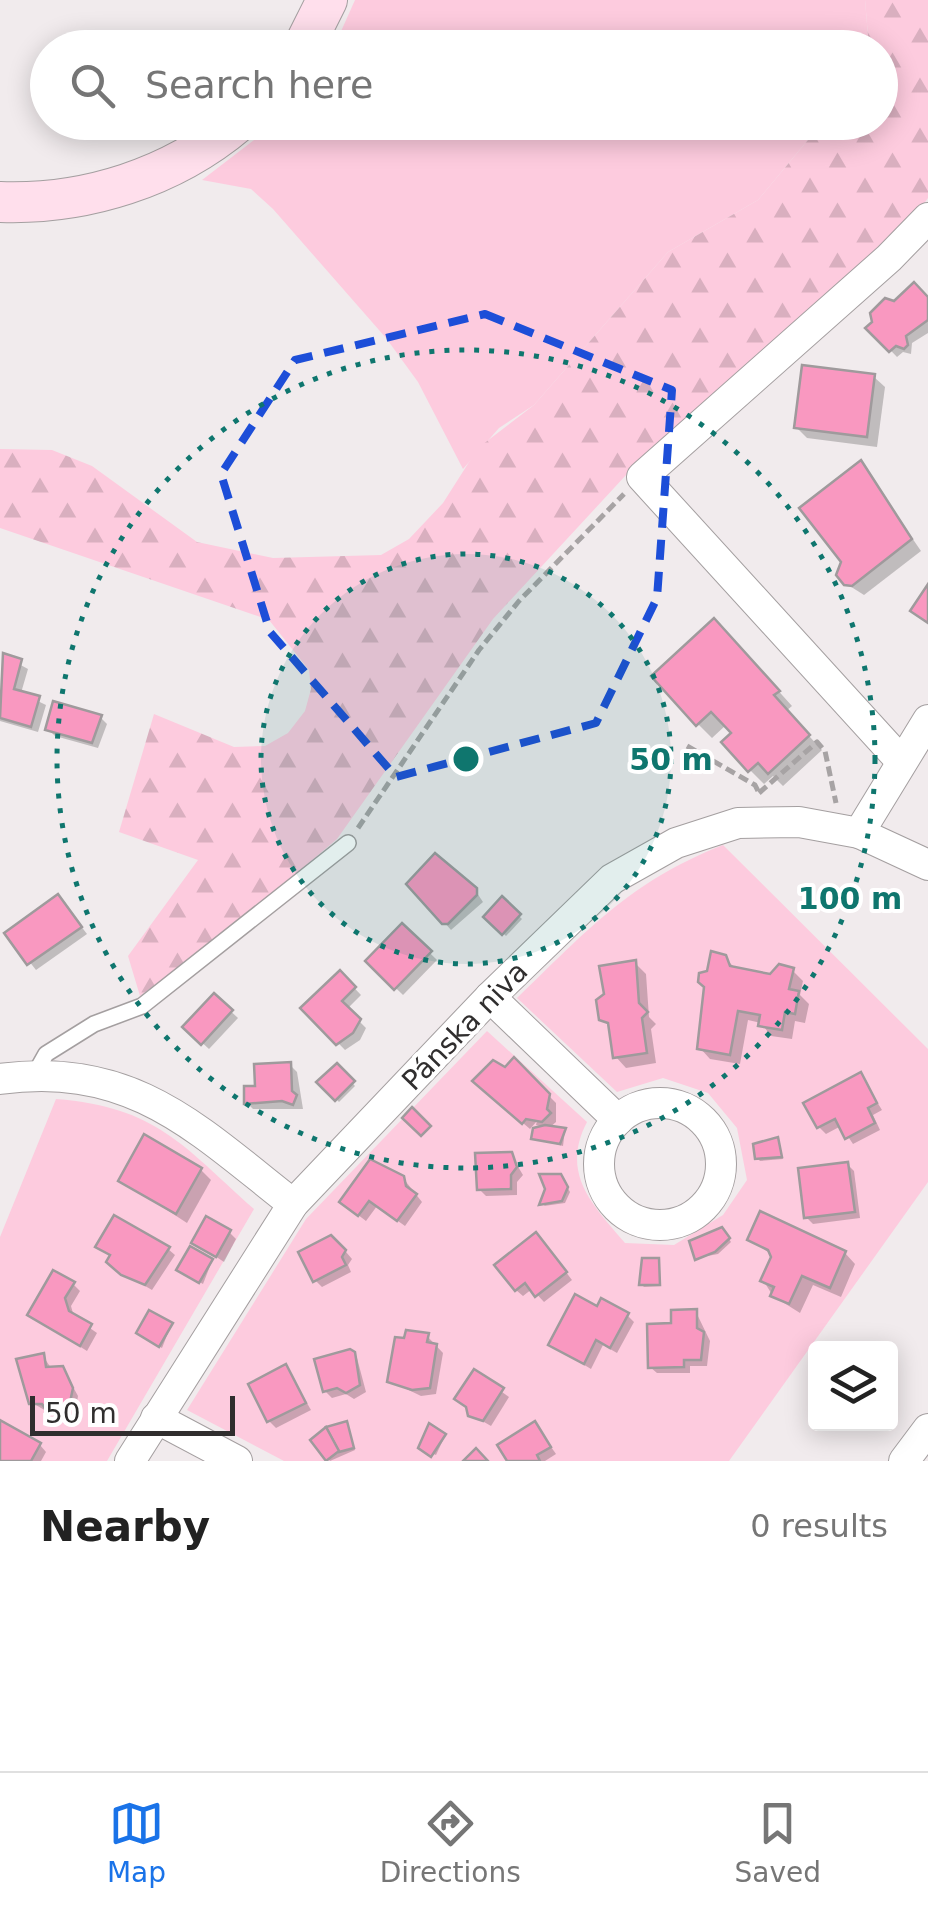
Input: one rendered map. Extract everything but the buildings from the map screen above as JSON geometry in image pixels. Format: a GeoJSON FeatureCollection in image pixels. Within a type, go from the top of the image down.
{"type":"FeatureCollection","features":[{"type":"Feature","properties":{"kind":"main road"},"geometry":{"type":"LineString","coordinates":[[312,30],[327,0]]}},
{"type":"Feature","properties":{"kind":"main road"},"geometry":{"type":"LineString","coordinates":[[0,202],[72,199],[116,188],[213,140]]}},
{"type":"Feature","properties":{"kind":"street"},"geometry":{"type":"LineString","coordinates":[[900,761],[642,476],[890,258],[928,218]]}},
{"type":"Feature","properties":{"kind":"street"},"geometry":{"type":"LineString","coordinates":[[859,833],[928,720]]}},
{"type":"Feature","properties":{"kind":"street","name":"Pánska niva"},"geometry":{"type":"LineString","coordinates":[[130,1461],[293,1204],[490,997],[612,879],[676,843],[738,823],[798,822],[859,833],[928,865]]}},
{"type":"Feature","properties":{"kind":"street"},"geometry":{"type":"LineString","coordinates":[[490,997],[618,1120]]}},
{"type":"Feature","properties":{"kind":"street"},"geometry":{"type":"LineString","coordinates":[[0,1079],[33,1077],[110,1084],[167,1106],[293,1204]]}},
{"type":"Feature","properties":{"kind":"street"},"geometry":{"type":"LineString","coordinates":[[672,1104],[705,1123],[721,1158],[713,1195],[701,1210],[683,1221],[662,1226],[641,1223],[622,1213],[608,1198],[600,1178],[606,1137],[618,1120],[634,1109],[672,1104]]}},
{"type":"Feature","properties":{"kind":"street"},"geometry":{"type":"LineString","coordinates":[[156,1418],[237,1461]]}},
{"type":"Feature","properties":{"kind":"street"},"geometry":{"type":"LineString","coordinates":[[904,1461],[928,1429]]}},
{"type":"Feature","properties":{"kind":"lane"},"geometry":{"type":"LineString","coordinates":[[33,1077],[46,1054],[94,1024],[142,1006],[348,843]]}},
{"type":"Feature","properties":{"kind":"path"},"geometry":{"type":"LineString","coordinates":[[348,843],[479,650],[519,602],[642,476]]}},
{"type":"Feature","properties":{"kind":"path"},"geometry":{"type":"LineString","coordinates":[[759,793],[816,742],[825,750],[836,802]]}},
{"type":"Feature","properties":{"kind":"path"},"geometry":{"type":"LineString","coordinates":[[687,746],[755,784],[765,807]]}},
{"type":"Feature","properties":{"kind":"highlighted area"},"geometry":{"type":"Polygon","coordinates":[[[485,314],[672,390],[657,598],[596,723],[396,777],[270,632],[221,474],[295,360],[485,314]]]}},
{"type":"Feature","properties":{"kind":"green space"},"geometry":{"type":"Polygon","coordinates":[[[355,0],[865,0],[868,30],[342,30],[355,0]]]}},
{"type":"Feature","properties":{"kind":"green space"},"geometry":{"type":"Polygon","coordinates":[[[865,0],[928,0],[928,198],[895,243],[651,448],[493,619],[337,839],[230,930],[140,996],[128,956],[198,860],[119,832],[154,714],[234,747],[265,746],[288,733],[305,711],[311,689],[309,670],[269,620],[0,528],[0,449],[52,450],[92,466],[197,542],[273,558],[381,555],[409,539],[443,503],[478,448],[534,405],[668,252],[758,200],[808,140],[898,140],[898,30],[868,30],[865,0]]]}},
{"type":"Feature","properties":{"kind":"green space"},"geometry":{"type":"Polygon","coordinates":[[[254,140],[808,140],[758,200],[668,252],[534,405],[499,428],[463,469],[418,382],[386,338],[273,209],[251,189],[202,180],[254,140]]]}},
{"type":"Feature","properties":{"kind":"green space"},"geometry":{"type":"Polygon","coordinates":[[[723,845],[928,1049],[928,1182],[815,1341],[808,1341],[808,1350],[729,1461],[284,1461],[187,1410],[306,1219],[487,1031],[587,1122],[577,1158],[579,1173],[592,1202],[625,1243],[674,1245],[723,1215],[747,1180],[737,1128],[708,1093],[663,1078],[617,1092],[517,998],[611,910],[690,859],[723,845]]]}},
{"type":"Feature","properties":{"kind":"green space"},"geometry":{"type":"Polygon","coordinates":[[[56,1099],[120,1111],[166,1133],[254,1209],[107,1461],[0,1461],[0,1237],[56,1099]]]}}]}
